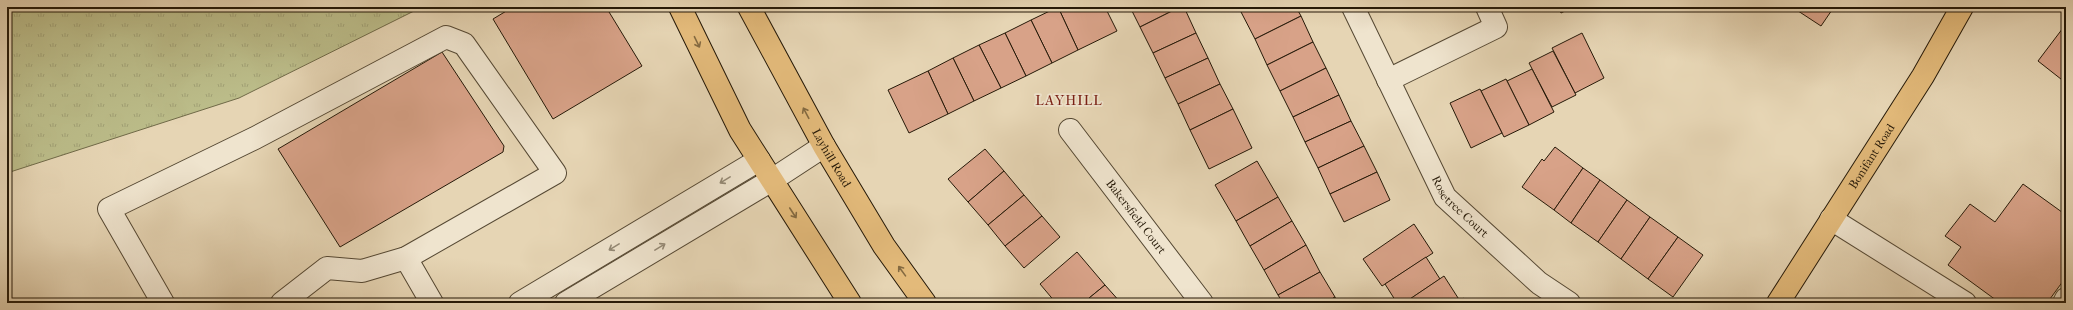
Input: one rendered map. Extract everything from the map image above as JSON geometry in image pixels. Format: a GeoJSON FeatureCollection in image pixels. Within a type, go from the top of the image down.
{"type":"FeatureCollection","features":[{"type":"Feature","properties":{"kind":"main road"},"geometry":{"type":"LineString","coordinates":[[680,7],[740,130],[850,303]]}},
{"type":"Feature","properties":{"kind":"main road","name":"Layhill Road"},"geometry":{"type":"LineString","coordinates":[[749,7],[824,146],[884,246],[925,303]]}},
{"type":"Feature","properties":{"kind":"main road","name":"Bonifant Road"},"geometry":{"type":"LineString","coordinates":[[1778,303],[1923,76],[1962,7]]}},
{"type":"Feature","properties":{"kind":"street","name":"Rosetree Court"},"geometry":{"type":"LineString","coordinates":[[1353,7],[1445,197],[1539,283],[1569,303]]}},
{"type":"Feature","properties":{"kind":"street"},"geometry":{"type":"LineString","coordinates":[[1388,80],[1496,27],[1487,7]]}},
{"type":"Feature","properties":{"kind":"street"},"geometry":{"type":"LineString","coordinates":[[163,303],[109,209],[256,138],[446,37],[464,44],[555,173],[406,258],[362,271],[327,268],[282,303]]}},
{"type":"Feature","properties":{"kind":"street","name":"Bakersfield Court"},"geometry":{"type":"LineString","coordinates":[[1070,130],[1202,303]]}},
{"type":"Feature","properties":{"kind":"street"},"geometry":{"type":"LineString","coordinates":[[566,303],[772,180],[824,146]]}},
{"type":"Feature","properties":{"kind":"street"},"geometry":{"type":"LineString","coordinates":[[520,303],[759,160]]}},
{"type":"Feature","properties":{"kind":"street"},"geometry":{"type":"LineString","coordinates":[[1831,220],[1965,303]]}},
{"type":"Feature","properties":{"kind":"street"},"geometry":{"type":"LineString","coordinates":[[406,258],[432,303]]}},
{"type":"Feature","properties":{"kind":"street"},"geometry":{"type":"LineString","coordinates":[[2064,303],[2066,299]]}},
{"type":"Feature","properties":{"kind":"green space"},"geometry":{"type":"Polygon","coordinates":[[[7,7],[422,7],[239,98],[7,173],[7,7]]]}},
{"type":"Feature","properties":{"kind":"building"},"geometry":{"type":"Polygon","coordinates":[[[513,7],[606,7],[642,66],[553,119],[493,19],[513,7]]]}},
{"type":"Feature","properties":{"kind":"building"},"geometry":{"type":"Polygon","coordinates":[[[1058,7],[1105,7],[1117,31],[1078,50],[1058,7]]]}},
{"type":"Feature","properties":{"kind":"building"},"geometry":{"type":"Polygon","coordinates":[[[1058,7],[1078,50],[1052,63],[1031,20],[1058,7]]]}},
{"type":"Feature","properties":{"kind":"building"},"geometry":{"type":"Polygon","coordinates":[[[1130,7],[1180,7],[1140,27],[1130,7]]]}},
{"type":"Feature","properties":{"kind":"building"},"geometry":{"type":"Polygon","coordinates":[[[1180,7],[1184,7],[1196,33],[1153,53],[1140,27],[1180,7]]]}},
{"type":"Feature","properties":{"kind":"building"},"geometry":{"type":"Polygon","coordinates":[[[1246,7],[1296,7],[1301,16],[1255,39],[1240,10],[1246,7]]]}},
{"type":"Feature","properties":{"kind":"building"},"geometry":{"type":"Polygon","coordinates":[[[1558,7],[1573,7],[1561,13],[1558,7]]]}},
{"type":"Feature","properties":{"kind":"building"},"geometry":{"type":"Polygon","coordinates":[[[1792,7],[1834,7],[1821,26],[1792,7]]]}},
{"type":"Feature","properties":{"kind":"building"},"geometry":{"type":"Polygon","coordinates":[[[1301,16],[1313,42],[1267,65],[1255,39],[1301,16]]]}},
{"type":"Feature","properties":{"kind":"building"},"geometry":{"type":"Polygon","coordinates":[[[1031,20],[1052,63],[1026,76],[1005,33],[1031,20]]]}},
{"type":"Feature","properties":{"kind":"building"},"geometry":{"type":"Polygon","coordinates":[[[2066,24],[2066,83],[2038,61],[2066,24]]]}},
{"type":"Feature","properties":{"kind":"building"},"geometry":{"type":"Polygon","coordinates":[[[1005,33],[1026,76],[1001,88],[979,45],[1005,33]]]}},
{"type":"Feature","properties":{"kind":"building"},"geometry":{"type":"Polygon","coordinates":[[[1196,33],[1208,58],[1165,78],[1153,53],[1196,33]]]}},
{"type":"Feature","properties":{"kind":"building"},"geometry":{"type":"Polygon","coordinates":[[[1582,33],[1604,78],[1575,93],[1552,48],[1582,33]]]}},
{"type":"Feature","properties":{"kind":"building"},"geometry":{"type":"Polygon","coordinates":[[[1313,42],[1326,68],[1280,91],[1267,65],[1313,42]]]}},
{"type":"Feature","properties":{"kind":"building"},"geometry":{"type":"Polygon","coordinates":[[[979,45],[1001,88],[974,101],[953,58],[979,45]]]}},
{"type":"Feature","properties":{"kind":"building"},"geometry":{"type":"Polygon","coordinates":[[[1553,51],[1576,95],[1552,107],[1529,63],[1553,51]]]}},
{"type":"Feature","properties":{"kind":"building"},"geometry":{"type":"Polygon","coordinates":[[[442,52],[504,146],[503,152],[340,247],[278,149],[442,52]]]}},
{"type":"Feature","properties":{"kind":"building"},"geometry":{"type":"Polygon","coordinates":[[[953,58],[974,101],[948,114],[928,71],[953,58]]]}},
{"type":"Feature","properties":{"kind":"building"},"geometry":{"type":"Polygon","coordinates":[[[1208,58],[1220,84],[1178,104],[1165,78],[1208,58]]]}},
{"type":"Feature","properties":{"kind":"building"},"geometry":{"type":"Polygon","coordinates":[[[1326,68],[1339,95],[1293,117],[1280,91],[1326,68]]]}},
{"type":"Feature","properties":{"kind":"building"},"geometry":{"type":"Polygon","coordinates":[[[1532,69],[1554,112],[1529,125],[1507,81],[1532,69]]]}},
{"type":"Feature","properties":{"kind":"building"},"geometry":{"type":"Polygon","coordinates":[[[928,71],[948,114],[909,133],[888,90],[928,71]]]}},
{"type":"Feature","properties":{"kind":"building"},"geometry":{"type":"Polygon","coordinates":[[[1506,79],[1529,125],[1504,137],[1481,91],[1506,79]]]}},
{"type":"Feature","properties":{"kind":"building"},"geometry":{"type":"Polygon","coordinates":[[[1220,84],[1233,109],[1190,130],[1178,104],[1220,84]]]}},
{"type":"Feature","properties":{"kind":"building"},"geometry":{"type":"Polygon","coordinates":[[[1480,89],[1502,133],[1471,148],[1450,103],[1480,89]]]}},
{"type":"Feature","properties":{"kind":"building"},"geometry":{"type":"Polygon","coordinates":[[[1339,95],[1351,121],[1305,142],[1293,117],[1339,95]]]}},
{"type":"Feature","properties":{"kind":"building"},"geometry":{"type":"Polygon","coordinates":[[[1233,109],[1252,148],[1209,169],[1190,130],[1233,109]]]}},
{"type":"Feature","properties":{"kind":"building"},"geometry":{"type":"Polygon","coordinates":[[[1351,121],[1364,146],[1318,168],[1305,142],[1351,121]]]}},
{"type":"Feature","properties":{"kind":"building"},"geometry":{"type":"Polygon","coordinates":[[[1364,146],[1377,172],[1330,194],[1318,168],[1364,146]]]}},
{"type":"Feature","properties":{"kind":"building"},"geometry":{"type":"Polygon","coordinates":[[[1555,147],[1583,168],[1554,210],[1522,187],[1542,159],[1544,161],[1555,147]]]}},
{"type":"Feature","properties":{"kind":"building"},"geometry":{"type":"Polygon","coordinates":[[[985,149],[1004,171],[968,202],[948,179],[985,149]]]}},
{"type":"Feature","properties":{"kind":"building"},"geometry":{"type":"Polygon","coordinates":[[[1257,161],[1278,197],[1236,221],[1215,185],[1257,161]]]}},
{"type":"Feature","properties":{"kind":"building"},"geometry":{"type":"Polygon","coordinates":[[[1583,168],[1600,180],[1571,223],[1554,210],[1583,168]]]}},
{"type":"Feature","properties":{"kind":"building"},"geometry":{"type":"Polygon","coordinates":[[[1004,171],[1024,195],[988,225],[968,202],[1004,171]]]}},
{"type":"Feature","properties":{"kind":"building"},"geometry":{"type":"Polygon","coordinates":[[[1377,172],[1390,200],[1344,222],[1330,194],[1377,172]]]}},
{"type":"Feature","properties":{"kind":"building"},"geometry":{"type":"Polygon","coordinates":[[[1600,180],[1627,200],[1598,242],[1571,223],[1600,180]]]}},
{"type":"Feature","properties":{"kind":"building"},"geometry":{"type":"Polygon","coordinates":[[[2023,184],[2066,215],[2066,277],[2047,303],[2000,303],[1948,265],[1961,247],[1945,236],[1970,204],[1995,222],[2023,184]]]}},
{"type":"Feature","properties":{"kind":"building"},"geometry":{"type":"Polygon","coordinates":[[[1024,195],[1042,216],[1005,246],[988,225],[1024,195]]]}},
{"type":"Feature","properties":{"kind":"building"},"geometry":{"type":"Polygon","coordinates":[[[1278,197],[1292,221],[1250,246],[1236,221],[1278,197]]]}},
{"type":"Feature","properties":{"kind":"building"},"geometry":{"type":"Polygon","coordinates":[[[1627,200],[1650,217],[1621,259],[1598,242],[1627,200]]]}},
{"type":"Feature","properties":{"kind":"building"},"geometry":{"type":"Polygon","coordinates":[[[1042,216],[1060,237],[1024,268],[1005,246],[1042,216]]]}},
{"type":"Feature","properties":{"kind":"building"},"geometry":{"type":"Polygon","coordinates":[[[1650,217],[1678,237],[1648,279],[1621,259],[1650,217]]]}},
{"type":"Feature","properties":{"kind":"building"},"geometry":{"type":"Polygon","coordinates":[[[1292,221],[1306,245],[1264,270],[1250,246],[1292,221]]]}},
{"type":"Feature","properties":{"kind":"building"},"geometry":{"type":"Polygon","coordinates":[[[1414,224],[1433,253],[1382,286],[1363,259],[1414,224]]]}},
{"type":"Feature","properties":{"kind":"building"},"geometry":{"type":"Polygon","coordinates":[[[1678,237],[1703,255],[1673,297],[1648,279],[1678,237]]]}},
{"type":"Feature","properties":{"kind":"building"},"geometry":{"type":"Polygon","coordinates":[[[1306,245],[1320,272],[1278,295],[1264,270],[1306,245]]]}},
{"type":"Feature","properties":{"kind":"building"},"geometry":{"type":"Polygon","coordinates":[[[1077,252],[1105,285],[1083,303],[1056,303],[1040,284],[1077,252]]]}},
{"type":"Feature","properties":{"kind":"building"},"geometry":{"type":"Polygon","coordinates":[[[1426,257],[1440,279],[1404,303],[1397,303],[1385,284],[1426,257]]]}},
{"type":"Feature","properties":{"kind":"building"},"geometry":{"type":"Polygon","coordinates":[[[1320,272],[1335,297],[1325,303],[1283,303],[1278,295],[1320,272]]]}},
{"type":"Feature","properties":{"kind":"building"},"geometry":{"type":"Polygon","coordinates":[[[1444,276],[1460,301],[1457,303],[1404,303],[1444,276]]]}},
{"type":"Feature","properties":{"kind":"building"},"geometry":{"type":"Polygon","coordinates":[[[1105,285],[1121,303],[1083,303],[1105,285]]]}},
{"type":"Feature","properties":{"kind":"building"},"geometry":{"type":"Polygon","coordinates":[[[1335,297],[1338,303],[1325,303],[1335,297]]]}},
{"type":"Feature","properties":{"kind":"building"},"geometry":{"type":"Polygon","coordinates":[[[1464,298],[1467,303],[1457,303],[1460,301],[1464,298]]]}},
{"type":"Feature","properties":{"kind":"district","name":"LAYHILL"},"geometry":{"type":"Point","coordinates":[1069,100]}}]}
